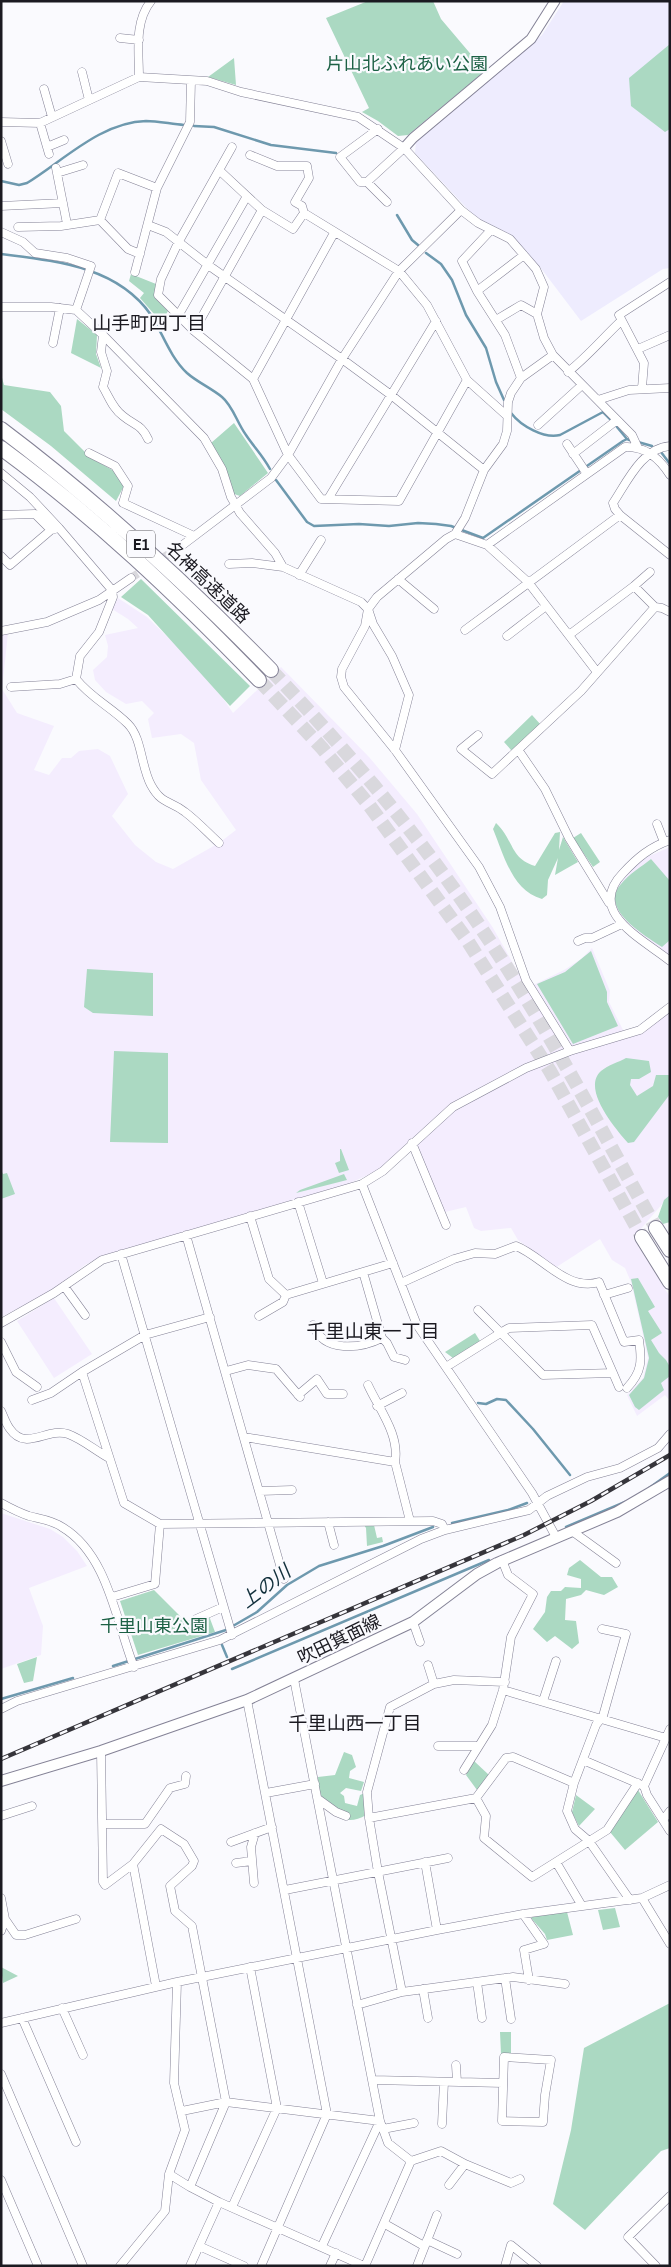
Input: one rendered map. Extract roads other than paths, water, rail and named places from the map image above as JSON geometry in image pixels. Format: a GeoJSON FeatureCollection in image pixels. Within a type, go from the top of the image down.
{"type":"FeatureCollection","features":[{"type":"Feature","properties":{"kind":"highway","name":"名神高速道路"},"geometry":{"type":"LineString","coordinates":[[1,429],[93,502],[173,572],[271,670]]}},
{"type":"Feature","properties":{"kind":"highway","name":"名神高速道路"},"geometry":{"type":"LineString","coordinates":[[1,448],[86,513],[162,583],[258,680]]}},
{"type":"Feature","properties":{"kind":"highway"},"geometry":{"type":"LineString","coordinates":[[656,1228],[670,1250]]}},
{"type":"Feature","properties":{"kind":"highway"},"geometry":{"type":"LineString","coordinates":[[642,1236],[670,1282]]}},
{"type":"Feature","properties":{"kind":"main road","name":"吹田箕面線"},"geometry":{"type":"LineString","coordinates":[[1,1781],[101,1751],[247,1700],[294,1679],[413,1622],[477,1574],[502,1560],[626,1507],[670,1480]]}},
{"type":"Feature","properties":{"kind":"street"},"geometry":{"type":"LineString","coordinates":[[378,129],[340,157],[360,182],[367,182],[413,138],[531,38],[555,1]]}},
{"type":"Feature","properties":{"kind":"street"},"geometry":{"type":"LineString","coordinates":[[139,77],[139,40],[143,13],[150,2]]}},
{"type":"Feature","properties":{"kind":"street"},"geometry":{"type":"LineString","coordinates":[[120,38],[139,40]]}},
{"type":"Feature","properties":{"kind":"street"},"geometry":{"type":"LineString","coordinates":[[82,72],[89,100]]}},
{"type":"Feature","properties":{"kind":"street"},"geometry":{"type":"LineString","coordinates":[[1,122],[40,123],[139,77],[207,81],[241,92],[358,117],[404,148],[461,210],[478,224],[510,239],[524,255],[536,269],[544,287],[537,314],[544,338],[553,355],[617,420],[636,443],[660,460],[670,475]]}},
{"type":"Feature","properties":{"kind":"street"},"geometry":{"type":"LineString","coordinates":[[135,272],[157,188],[190,122],[191,81]]}},
{"type":"Feature","properties":{"kind":"street"},"geometry":{"type":"LineString","coordinates":[[44,90],[52,117]]}},
{"type":"Feature","properties":{"kind":"street"},"geometry":{"type":"LineString","coordinates":[[40,123],[48,150],[64,140]]}},
{"type":"Feature","properties":{"kind":"street"},"geometry":{"type":"LineString","coordinates":[[1,141],[8,164]]}},
{"type":"Feature","properties":{"kind":"street"},"geometry":{"type":"LineString","coordinates":[[232,147],[178,242],[161,278],[158,295],[194,331],[253,379],[288,455],[321,499],[398,501],[467,380]]}},
{"type":"Feature","properties":{"kind":"street"},"geometry":{"type":"LineString","coordinates":[[250,155],[277,166],[307,166],[309,178],[295,202],[302,206],[304,213],[399,272],[427,305],[467,380],[506,416]]}},
{"type":"Feature","properties":{"kind":"street"},"geometry":{"type":"LineString","coordinates":[[67,224],[57,170],[84,164]]}},
{"type":"Feature","properties":{"kind":"street"},"geometry":{"type":"LineString","coordinates":[[219,170],[262,210],[293,230],[304,213]]}},
{"type":"Feature","properties":{"kind":"street"},"geometry":{"type":"LineString","coordinates":[[100,220],[118,173],[157,188]]}},
{"type":"Feature","properties":{"kind":"street"},"geometry":{"type":"LineString","coordinates":[[367,182],[387,202]]}},
{"type":"Feature","properties":{"kind":"street"},"geometry":{"type":"LineString","coordinates":[[178,316],[247,196]]}},
{"type":"Feature","properties":{"kind":"street"},"geometry":{"type":"LineString","coordinates":[[1,206],[63,202]]}},
{"type":"Feature","properties":{"kind":"street"},"geometry":{"type":"LineString","coordinates":[[194,331],[262,210]]}},
{"type":"Feature","properties":{"kind":"street"},"geometry":{"type":"LineString","coordinates":[[180,547],[271,478],[288,455],[342,358],[399,272],[461,210]]}},
{"type":"Feature","properties":{"kind":"street"},"geometry":{"type":"LineString","coordinates":[[18,227],[61,226],[100,220]]}},
{"type":"Feature","properties":{"kind":"street"},"geometry":{"type":"LineString","coordinates":[[100,220],[128,249],[140,254]]}},
{"type":"Feature","properties":{"kind":"street"},"geometry":{"type":"LineString","coordinates":[[148,225],[166,232],[208,265],[342,358],[437,431],[484,470]]}},
{"type":"Feature","properties":{"kind":"street"},"geometry":{"type":"LineString","coordinates":[[491,230],[462,261],[476,291],[505,335],[521,378]]}},
{"type":"Feature","properties":{"kind":"street"},"geometry":{"type":"LineString","coordinates":[[1,232],[23,242],[35,253],[67,258],[91,266],[76,310]]}},
{"type":"Feature","properties":{"kind":"street"},"geometry":{"type":"LineString","coordinates":[[253,379],[334,233]]}},
{"type":"Feature","properties":{"kind":"street"},"geometry":{"type":"LineString","coordinates":[[476,291],[524,255]]}},
{"type":"Feature","properties":{"kind":"street"},"geometry":{"type":"LineString","coordinates":[[642,388],[644,363],[619,315],[670,282]]}},
{"type":"Feature","properties":{"kind":"street"},"geometry":{"type":"LineString","coordinates":[[496,320],[521,305],[537,314]]}},
{"type":"Feature","properties":{"kind":"street"},"geometry":{"type":"LineString","coordinates":[[1,307],[76,310],[204,438],[222,469],[240,513],[275,552],[283,567]]}},
{"type":"Feature","properties":{"kind":"street"},"geometry":{"type":"LineString","coordinates":[[54,344],[60,308]]}},
{"type":"Feature","properties":{"kind":"street"},"geometry":{"type":"LineString","coordinates":[[328,499],[436,321]]}},
{"type":"Feature","properties":{"kind":"street"},"geometry":{"type":"LineString","coordinates":[[568,372],[584,360],[590,351],[621,321]]}},
{"type":"Feature","properties":{"kind":"street"},"geometry":{"type":"LineString","coordinates":[[103,335],[100,352],[107,371],[103,387],[115,409],[142,428],[148,439]]}},
{"type":"Feature","properties":{"kind":"street"},"geometry":{"type":"LineString","coordinates":[[638,349],[670,335]]}},
{"type":"Feature","properties":{"kind":"street"},"geometry":{"type":"LineString","coordinates":[[553,355],[521,378],[511,393],[506,416],[507,431],[503,444],[484,470],[458,530],[377,597],[368,609],[365,626],[342,669],[341,677],[344,687],[394,750],[479,867],[500,907],[526,980],[570,1051]]}},
{"type":"Feature","properties":{"kind":"street"},"geometry":{"type":"LineString","coordinates":[[538,425],[582,385]]}},
{"type":"Feature","properties":{"kind":"street"},"geometry":{"type":"LineString","coordinates":[[598,400],[642,388],[670,388]]}},
{"type":"Feature","properties":{"kind":"street"},"geometry":{"type":"LineString","coordinates":[[572,454],[617,420]]}},
{"type":"Feature","properties":{"kind":"street"},"geometry":{"type":"LineString","coordinates":[[487,545],[584,470],[625,447],[636,443]]}},
{"type":"Feature","properties":{"kind":"street"},"geometry":{"type":"LineString","coordinates":[[567,444],[584,470]]}},
{"type":"Feature","properties":{"kind":"street"},"geometry":{"type":"LineString","coordinates":[[670,446],[659,448],[644,459],[613,503],[620,515],[670,555]]}},
{"type":"Feature","properties":{"kind":"street"},"geometry":{"type":"LineString","coordinates":[[89,453],[115,466],[128,486],[123,503],[194,536]]}},
{"type":"Feature","properties":{"kind":"street"},"geometry":{"type":"LineString","coordinates":[[1,473],[30,497],[55,529],[112,590],[113,597],[99,632],[80,656],[76,679],[87,693],[129,725],[137,742],[143,767],[161,800],[176,805],[188,813],[219,843]]}},
{"type":"Feature","properties":{"kind":"street"},"geometry":{"type":"LineString","coordinates":[[1,515],[35,514],[55,529]]}},
{"type":"Feature","properties":{"kind":"street"},"geometry":{"type":"LineString","coordinates":[[465,630],[620,515]]}},
{"type":"Feature","properties":{"kind":"street"},"geometry":{"type":"LineString","coordinates":[[1,556],[10,565],[55,529]]}},
{"type":"Feature","properties":{"kind":"street"},"geometry":{"type":"LineString","coordinates":[[458,530],[487,545],[528,582],[598,672]]}},
{"type":"Feature","properties":{"kind":"street"},"geometry":{"type":"LineString","coordinates":[[299,575],[321,540]]}},
{"type":"Feature","properties":{"kind":"street"},"geometry":{"type":"LineString","coordinates":[[229,564],[252,563],[283,567],[361,602],[368,609],[373,624],[392,656],[409,696],[394,750]]}},
{"type":"Feature","properties":{"kind":"street"},"geometry":{"type":"LineString","coordinates":[[569,635],[650,572]]}},
{"type":"Feature","properties":{"kind":"street"},"geometry":{"type":"LineString","coordinates":[[1,631],[47,622],[100,600],[131,578]]}},
{"type":"Feature","properties":{"kind":"street"},"geometry":{"type":"LineString","coordinates":[[398,579],[434,609]]}},
{"type":"Feature","properties":{"kind":"street"},"geometry":{"type":"LineString","coordinates":[[634,586],[655,607],[670,612]]}},
{"type":"Feature","properties":{"kind":"street"},"geometry":{"type":"LineString","coordinates":[[507,636],[546,606]]}},
{"type":"Feature","properties":{"kind":"street"},"geometry":{"type":"LineString","coordinates":[[478,735],[461,749],[492,774],[519,751],[598,672],[655,607]]}},
{"type":"Feature","properties":{"kind":"street"},"geometry":{"type":"LineString","coordinates":[[11,687],[60,684],[76,679]]}},
{"type":"Feature","properties":{"kind":"street"},"geometry":{"type":"LineString","coordinates":[[519,751],[545,789],[569,838],[622,924],[670,961]]}},
{"type":"Feature","properties":{"kind":"street"},"geometry":{"type":"LineString","coordinates":[[609,903],[610,890],[615,880],[639,855],[667,841],[657,824]]}},
{"type":"Feature","properties":{"kind":"street"},"geometry":{"type":"LineString","coordinates":[[578,941],[592,938],[622,924]]}},
{"type":"Feature","properties":{"kind":"street"},"geometry":{"type":"LineString","coordinates":[[1,1323],[64,1286],[102,1260],[362,1184],[383,1171],[453,1107],[526,1068],[570,1051],[640,1030],[670,1007]]}},
{"type":"Feature","properties":{"kind":"street"},"geometry":{"type":"LineString","coordinates":[[412,1143],[446,1225]]}},
{"type":"Feature","properties":{"kind":"street"},"geometry":{"type":"LineString","coordinates":[[362,1184],[417,1325],[538,1503],[556,1537]]}},
{"type":"Feature","properties":{"kind":"street"},"geometry":{"type":"LineString","coordinates":[[298,1202],[323,1283]]}},
{"type":"Feature","properties":{"kind":"street"},"geometry":{"type":"LineString","coordinates":[[250,1216],[269,1279],[286,1295]]}},
{"type":"Feature","properties":{"kind":"street"},"geometry":{"type":"LineString","coordinates":[[186,1235],[284,1579]]}},
{"type":"Feature","properties":{"kind":"street"},"geometry":{"type":"LineString","coordinates":[[401,1283],[454,1259],[475,1253],[495,1254],[516,1246],[526,1250],[558,1275],[590,1285],[599,1282],[624,1342],[639,1340],[642,1358],[637,1377],[623,1387],[613,1373],[592,1325],[509,1328],[446,1367]]}},
{"type":"Feature","properties":{"kind":"street"},"geometry":{"type":"LineString","coordinates":[[121,1254],[230,1630]]}},
{"type":"Feature","properties":{"kind":"street"},"geometry":{"type":"LineString","coordinates":[[286,1295],[393,1263]]}},
{"type":"Feature","properties":{"kind":"street"},"geometry":{"type":"LineString","coordinates":[[363,1272],[382,1338],[387,1343],[394,1357],[405,1360]]}},
{"type":"Feature","properties":{"kind":"street"},"geometry":{"type":"LineString","coordinates":[[64,1286],[85,1315]]}},
{"type":"Feature","properties":{"kind":"street"},"geometry":{"type":"LineString","coordinates":[[604,1295],[628,1288]]}},
{"type":"Feature","properties":{"kind":"street"},"geometry":{"type":"LineString","coordinates":[[259,1316],[284,1302],[286,1295]]}},
{"type":"Feature","properties":{"kind":"street"},"geometry":{"type":"LineString","coordinates":[[478,1310],[543,1375],[613,1373]]}},
{"type":"Feature","properties":{"kind":"street"},"geometry":{"type":"LineString","coordinates":[[32,1400],[51,1393],[82,1372],[145,1335],[210,1317]]}},
{"type":"Feature","properties":{"kind":"street"},"geometry":{"type":"LineString","coordinates":[[313,1326],[323,1343],[334,1345],[366,1346],[382,1338]]}},
{"type":"Feature","properties":{"kind":"street"},"geometry":{"type":"LineString","coordinates":[[1,1342],[16,1372],[37,1387]]}},
{"type":"Feature","properties":{"kind":"street"},"geometry":{"type":"LineString","coordinates":[[3,1367],[11,1363]]}},
{"type":"Feature","properties":{"kind":"street"},"geometry":{"type":"LineString","coordinates":[[226,1371],[248,1365],[276,1370],[299,1396],[317,1379],[328,1394],[342,1394]]}},
{"type":"Feature","properties":{"kind":"street"},"geometry":{"type":"LineString","coordinates":[[82,1372],[124,1503],[160,1524],[199,1525],[410,1520],[436,1521],[442,1524],[445,1530]]}},
{"type":"Feature","properties":{"kind":"street"},"geometry":{"type":"LineString","coordinates":[[368,1385],[393,1435],[396,1451],[395,1462],[410,1520]]}},
{"type":"Feature","properties":{"kind":"street"},"geometry":{"type":"LineString","coordinates":[[377,1406],[402,1393]]}},
{"type":"Feature","properties":{"kind":"street"},"geometry":{"type":"LineString","coordinates":[[1,1411],[10,1429],[18,1437],[25,1440],[59,1433],[68,1434],[109,1458]]}},
{"type":"Feature","properties":{"kind":"street"},"geometry":{"type":"LineString","coordinates":[[2,1708],[18,1701],[134,1665],[211,1644],[230,1630],[416,1541],[445,1530],[511,1516],[529,1510],[547,1496],[587,1477],[620,1468],[658,1448],[670,1434]]}},
{"type":"Feature","properties":{"kind":"street"},"geometry":{"type":"LineString","coordinates":[[244,1437],[395,1462]]}},
{"type":"Feature","properties":{"kind":"street"},"geometry":{"type":"LineString","coordinates":[[260,1491],[292,1490]]}},
{"type":"Feature","properties":{"kind":"street"},"geometry":{"type":"LineString","coordinates":[[1,1504],[27,1515],[49,1520],[75,1536],[98,1568],[112,1598],[134,1665]]}},
{"type":"Feature","properties":{"kind":"street"},"geometry":{"type":"LineString","coordinates":[[328,1522],[334,1545]]}},
{"type":"Feature","properties":{"kind":"street"},"geometry":{"type":"LineString","coordinates":[[112,1598],[154,1584],[160,1524]]}},
{"type":"Feature","properties":{"kind":"street"},"geometry":{"type":"LineString","coordinates":[[572,1530],[616,1563]]}},
{"type":"Feature","properties":{"kind":"street"},"geometry":{"type":"LineString","coordinates":[[464,1770],[492,1725],[504,1686],[511,1637],[534,1594],[508,1575],[502,1560]]}},
{"type":"Feature","properties":{"kind":"street"},"geometry":{"type":"LineString","coordinates":[[196,1618],[223,1607]]}},
{"type":"Feature","properties":{"kind":"street"},"geometry":{"type":"LineString","coordinates":[[413,1622],[420,1642]]}},
{"type":"Feature","properties":{"kind":"street"},"geometry":{"type":"LineString","coordinates":[[602,1629],[626,1634],[603,1716],[596,1725],[574,1783],[567,1811],[575,1829],[589,1841],[630,1900]]}},
{"type":"Feature","properties":{"kind":"street"},"geometry":{"type":"LineString","coordinates":[[543,1701],[556,1661]]}},
{"type":"Feature","properties":{"kind":"street"},"geometry":{"type":"LineString","coordinates":[[428,1665],[434,1684]]}},
{"type":"Feature","properties":{"kind":"street"},"geometry":{"type":"LineString","coordinates":[[294,1679],[381,2125],[388,2143],[410,2161]]}},
{"type":"Feature","properties":{"kind":"street"},"geometry":{"type":"LineString","coordinates":[[402,1992],[369,1818],[368,1781],[390,1707],[434,1684],[454,1680],[504,1686],[600,1720],[666,1738]]}},
{"type":"Feature","properties":{"kind":"street"},"geometry":{"type":"LineString","coordinates":[[247,1700],[327,2114],[261,2266]]}},
{"type":"Feature","properties":{"kind":"street"},"geometry":{"type":"LineString","coordinates":[[476,1798],[486,1816],[484,1838],[532,1877],[606,1830],[641,1784],[670,1729]]}},
{"type":"Feature","properties":{"kind":"street"},"geometry":{"type":"LineString","coordinates":[[438,1746],[478,1746]]}},
{"type":"Feature","properties":{"kind":"street"},"geometry":{"type":"LineString","coordinates":[[101,1751],[103,1882],[105,1885],[133,1864],[162,1829],[184,1844],[194,1861],[192,1866],[170,1886],[175,1911],[192,1926],[226,2102],[190,2187]]}},
{"type":"Feature","properties":{"kind":"street"},"geometry":{"type":"LineString","coordinates":[[369,1818],[476,1798],[506,1758],[514,1757],[574,1783]]}},
{"type":"Feature","properties":{"kind":"street"},"geometry":{"type":"LineString","coordinates":[[583,1760],[641,1784],[670,1831]]}},
{"type":"Feature","properties":{"kind":"street"},"geometry":{"type":"LineString","coordinates":[[102,1824],[145,1824],[170,1788],[185,1784],[186,1776]]}},
{"type":"Feature","properties":{"kind":"street"},"geometry":{"type":"LineString","coordinates":[[266,1793],[314,1784]]}},
{"type":"Feature","properties":{"kind":"street"},"geometry":{"type":"LineString","coordinates":[[318,1799],[336,1812],[346,1816]]}},
{"type":"Feature","properties":{"kind":"street"},"geometry":{"type":"LineString","coordinates":[[1,1816],[32,1806]]}},
{"type":"Feature","properties":{"kind":"street"},"geometry":{"type":"LineString","coordinates":[[663,1820],[670,1811]]}},
{"type":"Feature","properties":{"kind":"street"},"geometry":{"type":"LineString","coordinates":[[231,1842],[272,1827]]}},
{"type":"Feature","properties":{"kind":"street"},"geometry":{"type":"LineString","coordinates":[[254,1883],[251,1848],[255,1833]]}},
{"type":"Feature","properties":{"kind":"street"},"geometry":{"type":"LineString","coordinates":[[285,1890],[448,1858]]}},
{"type":"Feature","properties":{"kind":"street"},"geometry":{"type":"LineString","coordinates":[[236,1863],[252,1861]]}},
{"type":"Feature","properties":{"kind":"street"},"geometry":{"type":"LineString","coordinates":[[425,1862],[438,1930]]}},
{"type":"Feature","properties":{"kind":"street"},"geometry":{"type":"LineString","coordinates":[[556,1862],[582,1906]]}},
{"type":"Feature","properties":{"kind":"street"},"geometry":{"type":"LineString","coordinates":[[133,1864],[156,1986]]}},
{"type":"Feature","properties":{"kind":"street"},"geometry":{"type":"LineString","coordinates":[[1,2023],[202,1976],[523,1914],[642,1898],[670,1885]]}},
{"type":"Feature","properties":{"kind":"street"},"geometry":{"type":"LineString","coordinates":[[1,1898],[6,1919],[16,1935],[25,1935],[76,1919]]}},
{"type":"Feature","properties":{"kind":"street"},"geometry":{"type":"LineString","coordinates":[[642,1898],[670,1944]]}},
{"type":"Feature","properties":{"kind":"street"},"geometry":{"type":"LineString","coordinates":[[523,1914],[544,1944],[524,1950],[529,1980]]}},
{"type":"Feature","properties":{"kind":"street"},"geometry":{"type":"LineString","coordinates":[[1,1931],[6,1919]]}},
{"type":"Feature","properties":{"kind":"street"},"geometry":{"type":"LineString","coordinates":[[232,2207],[277,2108],[250,1967]]}},
{"type":"Feature","properties":{"kind":"street"},"geometry":{"type":"LineString","coordinates":[[357,2005],[402,1992],[513,1977],[565,1984]]}},
{"type":"Feature","properties":{"kind":"street"},"geometry":{"type":"LineString","coordinates":[[505,1978],[511,2019]]}},
{"type":"Feature","properties":{"kind":"street"},"geometry":{"type":"LineString","coordinates":[[120,2266],[165,2211],[169,2174],[185,2130],[174,2083],[177,1982]]}},
{"type":"Feature","properties":{"kind":"street"},"geometry":{"type":"LineString","coordinates":[[477,1982],[482,2018]]}},
{"type":"Feature","properties":{"kind":"street"},"geometry":{"type":"LineString","coordinates":[[422,1990],[428,2018]]}},
{"type":"Feature","properties":{"kind":"street"},"geometry":{"type":"LineString","coordinates":[[62,2008],[82,2056]]}},
{"type":"Feature","properties":{"kind":"street"},"geometry":{"type":"LineString","coordinates":[[22,2018],[76,2142]]}},
{"type":"Feature","properties":{"kind":"street"},"geometry":{"type":"LineString","coordinates":[[504,2057],[551,2060],[543,2122],[502,2121],[503,2083],[504,2057]]}},
{"type":"Feature","properties":{"kind":"street"},"geometry":{"type":"LineString","coordinates":[[456,2066],[457,2082]]}},
{"type":"Feature","properties":{"kind":"street"},"geometry":{"type":"LineString","coordinates":[[1,2074],[83,2266]]}},
{"type":"Feature","properties":{"kind":"street"},"geometry":{"type":"LineString","coordinates":[[373,2080],[503,2083]]}},
{"type":"Feature","properties":{"kind":"street"},"geometry":{"type":"LineString","coordinates":[[442,2124],[444,2082]]}},
{"type":"Feature","properties":{"kind":"street"},"geometry":{"type":"LineString","coordinates":[[182,2111],[226,2102],[327,2114],[381,2125],[414,2123]]}},
{"type":"Feature","properties":{"kind":"street"},"geometry":{"type":"LineString","coordinates":[[322,2246],[381,2125]]}},
{"type":"Feature","properties":{"kind":"street"},"geometry":{"type":"LineString","coordinates":[[169,2174],[220,2202],[364,2266],[385,2224],[410,2161],[440,2151],[465,2164],[511,2183],[520,2179]]}},
{"type":"Feature","properties":{"kind":"street"},"geometry":{"type":"LineString","coordinates":[[449,2185],[465,2164]]}},
{"type":"Feature","properties":{"kind":"street"},"geometry":{"type":"LineString","coordinates":[[1,2180],[38,2266]]}},
{"type":"Feature","properties":{"kind":"street"},"geometry":{"type":"LineString","coordinates":[[656,2266],[628,2237],[670,2196]]}},
{"type":"Feature","properties":{"kind":"street"},"geometry":{"type":"LineString","coordinates":[[190,2266],[220,2202]]}},
{"type":"Feature","properties":{"kind":"street"},"geometry":{"type":"LineString","coordinates":[[417,2266],[437,2215]]}},
{"type":"Feature","properties":{"kind":"street"},"geometry":{"type":"LineString","coordinates":[[385,2224],[426,2243],[457,2254]]}},
{"type":"Feature","properties":{"kind":"street"},"geometry":{"type":"LineString","coordinates":[[505,2266],[511,2245],[537,2266]]}},
{"type":"Feature","properties":{"kind":"street"},"geometry":{"type":"LineString","coordinates":[[199,2246],[244,2266]]}},
{"type":"Feature","properties":{"kind":"street"},"geometry":{"type":"LineString","coordinates":[[330,2266],[336,2253]]}},
{"type":"Feature","properties":{"kind":"waterway"},"geometry":{"type":"LineString","coordinates":[[1,181],[19,185],[27,183],[98,135],[129,123],[151,121],[184,125]]}},
{"type":"Feature","properties":{"kind":"waterway"},"geometry":{"type":"LineString","coordinates":[[194,126],[214,127],[271,145],[336,153]]}},
{"type":"Feature","properties":{"kind":"waterway"},"geometry":{"type":"LineString","coordinates":[[397,215],[412,240],[418,245]]}},
{"type":"Feature","properties":{"kind":"waterway"},"geometry":{"type":"LineString","coordinates":[[426,253],[441,264],[452,280],[466,315],[486,348],[496,382],[504,400]]}},
{"type":"Feature","properties":{"kind":"waterway"},"geometry":{"type":"LineString","coordinates":[[1,254],[63,263],[103,276],[121,286],[137,299],[151,315],[171,353],[181,367],[226,401],[270,469]]}},
{"type":"Feature","properties":{"kind":"waterway"},"geometry":{"type":"LineString","coordinates":[[511,413],[527,427],[540,433],[554,436],[560,435],[603,412],[610,419]]}},
{"type":"Feature","properties":{"kind":"waterway"},"geometry":{"type":"LineString","coordinates":[[617,427],[627,439]]}},
{"type":"Feature","properties":{"kind":"waterway"},"geometry":{"type":"LineString","coordinates":[[276,480],[307,522],[314,526],[436,524],[451,526],[483,538],[623,441],[627,439],[632,441]]}},
{"type":"Feature","properties":{"kind":"waterway"},"geometry":{"type":"LineString","coordinates":[[638,442],[652,446]]}},
{"type":"Feature","properties":{"kind":"waterway"},"geometry":{"type":"LineString","coordinates":[[661,452],[670,464]]}},
{"type":"Feature","properties":{"kind":"waterway"},"geometry":{"type":"LineString","coordinates":[[478,1403],[486,1404],[497,1399],[506,1400],[533,1429],[570,1475]]}},
{"type":"Feature","properties":{"kind":"waterway"},"geometry":{"type":"LineString","coordinates":[[649,1488],[670,1473]]}},
{"type":"Feature","properties":{"kind":"waterway"},"geometry":{"type":"LineString","coordinates":[[566,1527],[625,1502]]}},
{"type":"Feature","properties":{"kind":"waterway","name":"上の川"},"geometry":{"type":"LineString","coordinates":[[452,1523],[508,1510],[527,1503]]}},
{"type":"Feature","properties":{"kind":"waterway","name":"上の川"},"geometry":{"type":"LineString","coordinates":[[113,1666],[226,1630],[257,1612],[287,1585],[319,1566],[383,1546],[433,1527]]}},
{"type":"Feature","properties":{"kind":"waterway"},"geometry":{"type":"LineString","coordinates":[[232,1669],[489,1560]]}},
{"type":"Feature","properties":{"kind":"waterway"},"geometry":{"type":"LineString","coordinates":[[222,1645],[227,1657]]}},
{"type":"Feature","properties":{"kind":"waterway","name":"上の川"},"geometry":{"type":"LineString","coordinates":[[1,1699],[73,1678]]}},
{"type":"Feature","properties":{"kind":"tunnel"},"geometry":{"type":"LineString","coordinates":[[131,578],[180,547]]}},
{"type":"Feature","properties":{"kind":"tunnel"},"geometry":{"type":"LineString","coordinates":[[271,670],[328,732],[382,796],[434,861],[459,896],[507,967],[551,1040],[656,1228]]}},
{"type":"Feature","properties":{"kind":"tunnel"},"geometry":{"type":"LineString","coordinates":[[259,680],[322,748],[369,805],[467,940],[550,1071],[642,1237]]}},
{"type":"Feature","properties":{"kind":"railway"},"geometry":{"type":"LineString","coordinates":[[1,1759],[524,1535],[591,1501],[670,1455]]}},
{"type":"Feature","properties":{"kind":"district","name":"山手町四丁目"},"geometry":{"type":"Point","coordinates":[149,323]}},
{"type":"Feature","properties":{"kind":"district","name":"千里山東一丁目"},"geometry":{"type":"Point","coordinates":[373,1331]}},
{"type":"Feature","properties":{"kind":"district","name":"千里山西一丁目"},"geometry":{"type":"Point","coordinates":[355,1723]}},
{"type":"Feature","properties":{"kind":"park label","name":"片山北ふれあい公園"},"geometry":{"type":"Point","coordinates":[407,63]}},
{"type":"Feature","properties":{"kind":"park label","name":"千里山東公園"},"geometry":{"type":"Point","coordinates":[154,1625]}}]}
